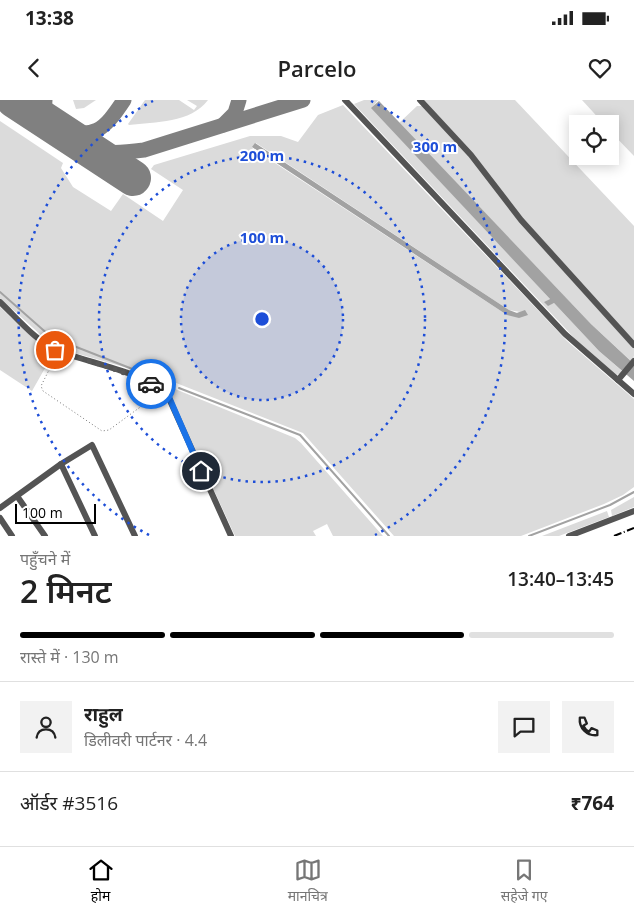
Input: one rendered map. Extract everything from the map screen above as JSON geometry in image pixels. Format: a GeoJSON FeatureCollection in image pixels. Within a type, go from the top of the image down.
{"type":"FeatureCollection","features":[{"type":"Feature","properties":{"kind":"street"},"geometry":{"type":"LineString","coordinates":[[344,100],[565,334],[634,394]]}},
{"type":"Feature","properties":{"kind":"street"},"geometry":{"type":"LineString","coordinates":[[420,100],[471,154],[521,220],[634,345]]}},
{"type":"Feature","properties":{"kind":"street"},"geometry":{"type":"LineString","coordinates":[[0,302],[50,348],[114,369],[154,385],[163,391],[172,403],[231,536]]}},
{"type":"Feature","properties":{"kind":"street"},"geometry":{"type":"LineString","coordinates":[[618,380],[634,362]]}},
{"type":"Feature","properties":{"kind":"street"},"geometry":{"type":"LineString","coordinates":[[0,508],[60,464],[92,445],[135,536]]}},
{"type":"Feature","properties":{"kind":"street"},"geometry":{"type":"LineString","coordinates":[[60,464],[95,536]]}},
{"type":"Feature","properties":{"kind":"street"},"geometry":{"type":"LineString","coordinates":[[17,496],[45,536]]}},
{"type":"Feature","properties":{"kind":"street"},"geometry":{"type":"LineString","coordinates":[[569,536],[634,511]]}},
{"type":"Feature","properties":{"kind":"street"},"geometry":{"type":"LineString","coordinates":[[0,518],[10,535]]}},
{"type":"Feature","properties":{"kind":"path"},"geometry":{"type":"LineString","coordinates":[[58,351],[42,388],[46,394],[102,431],[109,430],[163,391]]}},
{"type":"Feature","properties":{"kind":"shaded area"},"geometry":{"type":"Polygon","coordinates":[[[73,100],[96,100],[84,108],[76,109],[73,100]]]}},
{"type":"Feature","properties":{"kind":"shaded area"},"geometry":{"type":"Polygon","coordinates":[[[145,100],[179,100],[194,110],[197,106],[187,100],[208,100],[201,108],[182,117],[161,122],[129,125],[145,100]]]}},
{"type":"Feature","properties":{"kind":"shaded area"},"geometry":{"type":"Polygon","coordinates":[[[364,100],[378,100],[372,108],[550,299],[545,302],[548,305],[554,303],[599,351],[622,371],[620,374],[616,375],[580,344],[354,104],[364,100]]]}},
{"type":"Feature","properties":{"kind":"shaded area"},"geometry":{"type":"Polygon","coordinates":[[[424,100],[515,100],[569,157],[569,165],[576,165],[634,226],[634,342],[522,219],[424,100]]]}},
{"type":"Feature","properties":{"kind":"shaded area"},"geometry":{"type":"Polygon","coordinates":[[[582,100],[634,100],[634,156],[619,140],[619,115],[596,115],[582,100]]]}},
{"type":"Feature","properties":{"kind":"shaded area"},"geometry":{"type":"Polygon","coordinates":[[[379,101],[591,324],[634,364],[634,381],[599,351],[554,303],[548,306],[544,302],[550,299],[371,108],[379,101]]]}},
{"type":"Feature","properties":{"kind":"shaded area"},"geometry":{"type":"Polygon","coordinates":[[[343,105],[567,341],[634,399],[634,487],[623,495],[604,504],[521,536],[394,536],[303,433],[166,379],[54,347],[0,298],[0,121],[63,163],[61,168],[73,187],[111,211],[123,194],[163,221],[183,190],[151,169],[154,165],[250,136],[281,136],[298,142],[318,115],[343,105]],[[256,143],[252,148],[507,315],[520,312],[509,310],[256,143]]]}},
{"type":"Feature","properties":{"kind":"shaded area"},"geometry":{"type":"Polygon","coordinates":[[[417,106],[422,106],[469,155],[518,220],[634,349],[634,356],[631,361],[591,324],[399,123],[417,106]]]}},
{"type":"Feature","properties":{"kind":"shaded area"},"geometry":{"type":"Polygon","coordinates":[[[255,143],[509,310],[517,313],[525,310],[528,315],[519,318],[507,315],[252,147],[255,143]]]}},
{"type":"Feature","properties":{"kind":"shaded area"},"geometry":{"type":"Polygon","coordinates":[[[0,307],[53,354],[32,391],[0,370],[0,307]]]}},
{"type":"Feature","properties":{"kind":"shaded area"},"geometry":{"type":"Polygon","coordinates":[[[175,389],[295,438],[383,536],[333,536],[327,524],[313,531],[316,536],[235,536],[169,392],[175,389]]]}},
{"type":"Feature","properties":{"kind":"shaded area"},"geometry":{"type":"Polygon","coordinates":[[[634,497],[634,507],[612,516],[611,510],[634,497]]]}},
{"type":"Feature","properties":{"kind":"shaded area"},"geometry":{"type":"Polygon","coordinates":[[[607,511],[609,517],[559,536],[542,536],[607,511]]]}},
{"type":"Feature","properties":{"kind":"waterway"},"geometry":{"type":"LineString","coordinates":[[0,292],[50,336]]}},
{"type":"Feature","properties":{"kind":"waterway"},"geometry":{"type":"LineString","coordinates":[[56,339],[168,383]]}},
{"type":"Feature","properties":{"kind":"waterway"},"geometry":{"type":"LineString","coordinates":[[179,388],[300,435],[389,536]]}},
{"type":"Feature","properties":{"kind":"waterway"},"geometry":{"type":"LineString","coordinates":[[529,536],[610,505],[634,492]]}},
{"type":"Feature","properties":{"kind":"taxiway"},"geometry":{"type":"LineString","coordinates":[[16,102],[33,107],[42,100]]}},
{"type":"Feature","properties":{"kind":"taxiway"},"geometry":{"type":"LineString","coordinates":[[45,100],[46,115],[56,128]]}},
{"type":"Feature","properties":{"kind":"taxiway"},"geometry":{"type":"LineString","coordinates":[[58,129],[81,133],[90,133],[97,130],[110,119],[124,100]]}},
{"type":"Feature","properties":{"kind":"taxiway"},"geometry":{"type":"LineString","coordinates":[[223,125],[235,113],[239,100]]}},
{"type":"Feature","properties":{"kind":"taxiway"},"geometry":{"type":"LineString","coordinates":[[75,141],[93,149],[108,152],[144,150],[303,100]]}},
{"type":"Feature","properties":{"kind":"runway"},"geometry":{"type":"LineString","coordinates":[[14,100],[133,178]]}},
{"type":"Feature","properties":{"kind":"railway"},"geometry":{"type":"LineString","coordinates":[[614,536],[634,528]]}},
{"type":"Feature","properties":{"kind":"way so far"},"geometry":{"type":"LineString","coordinates":[[55,350],[114,369],[151,384]]}},
{"type":"Feature","properties":{"kind":"route"},"geometry":{"type":"LineString","coordinates":[[151,384],[169,397],[201,471]]}}]}
